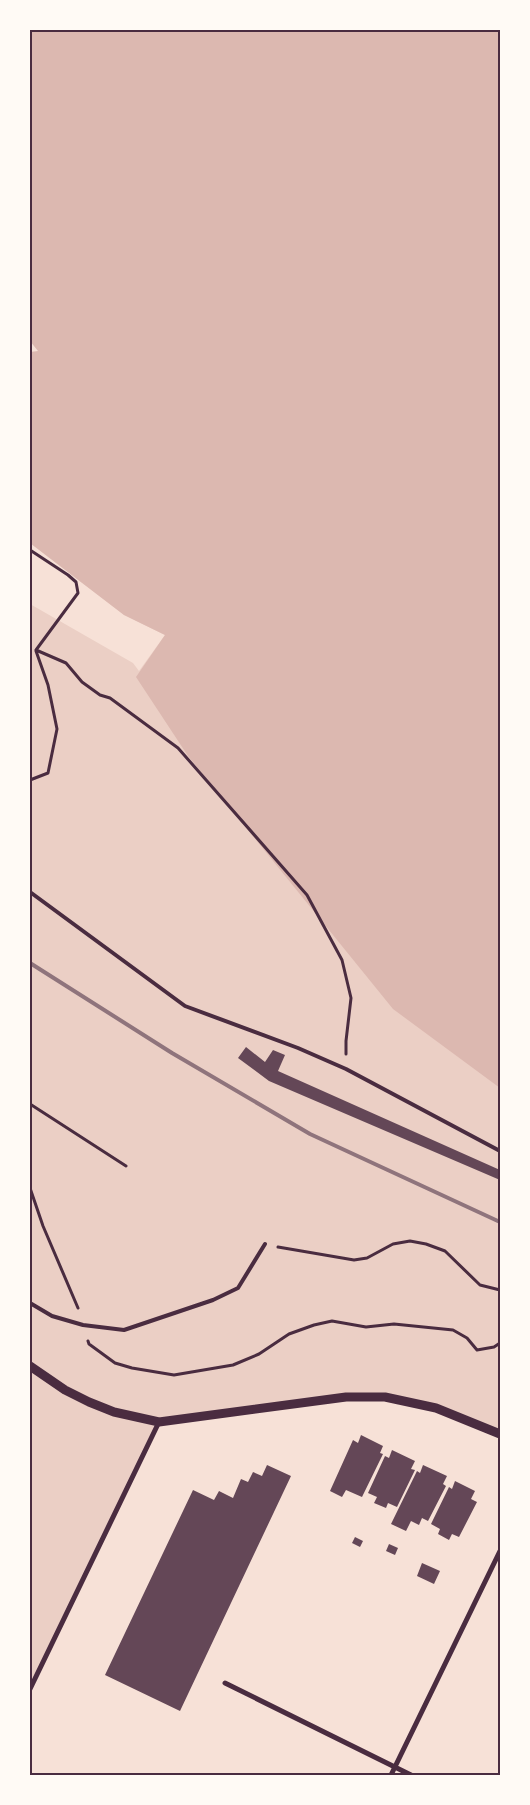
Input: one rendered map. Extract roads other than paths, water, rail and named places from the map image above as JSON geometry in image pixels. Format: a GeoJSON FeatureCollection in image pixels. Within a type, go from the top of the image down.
{"type":"FeatureCollection","features":[{"type":"Feature","properties":{"kind":"street"},"geometry":{"type":"LineString","coordinates":[[30,1366],[65,1390],[89,1402],[114,1412],[159,1422],[339,1398],[378,1396],[402,1399],[436,1408],[500,1434]]}},
{"type":"Feature","properties":{"kind":"street"},"geometry":{"type":"LineString","coordinates":[[30,1689],[159,1422]]}},
{"type":"Feature","properties":{"kind":"street"},"geometry":{"type":"LineString","coordinates":[[391,1775],[500,1552]]}},
{"type":"Feature","properties":{"kind":"street"},"geometry":{"type":"LineString","coordinates":[[225,1683],[411,1775]]}},
{"type":"Feature","properties":{"kind":"lane"},"geometry":{"type":"LineString","coordinates":[[30,892],[185,1006],[298,1048],[346,1070],[500,1151]]}},
{"type":"Feature","properties":{"kind":"lane"},"geometry":{"type":"LineString","coordinates":[[30,1303],[52,1316],[76,1323],[124,1330],[213,1300],[238,1288],[265,1244]]}},
{"type":"Feature","properties":{"kind":"railway"},"geometry":{"type":"LineString","coordinates":[[30,963],[172,1053],[310,1134],[500,1222]]}}]}
